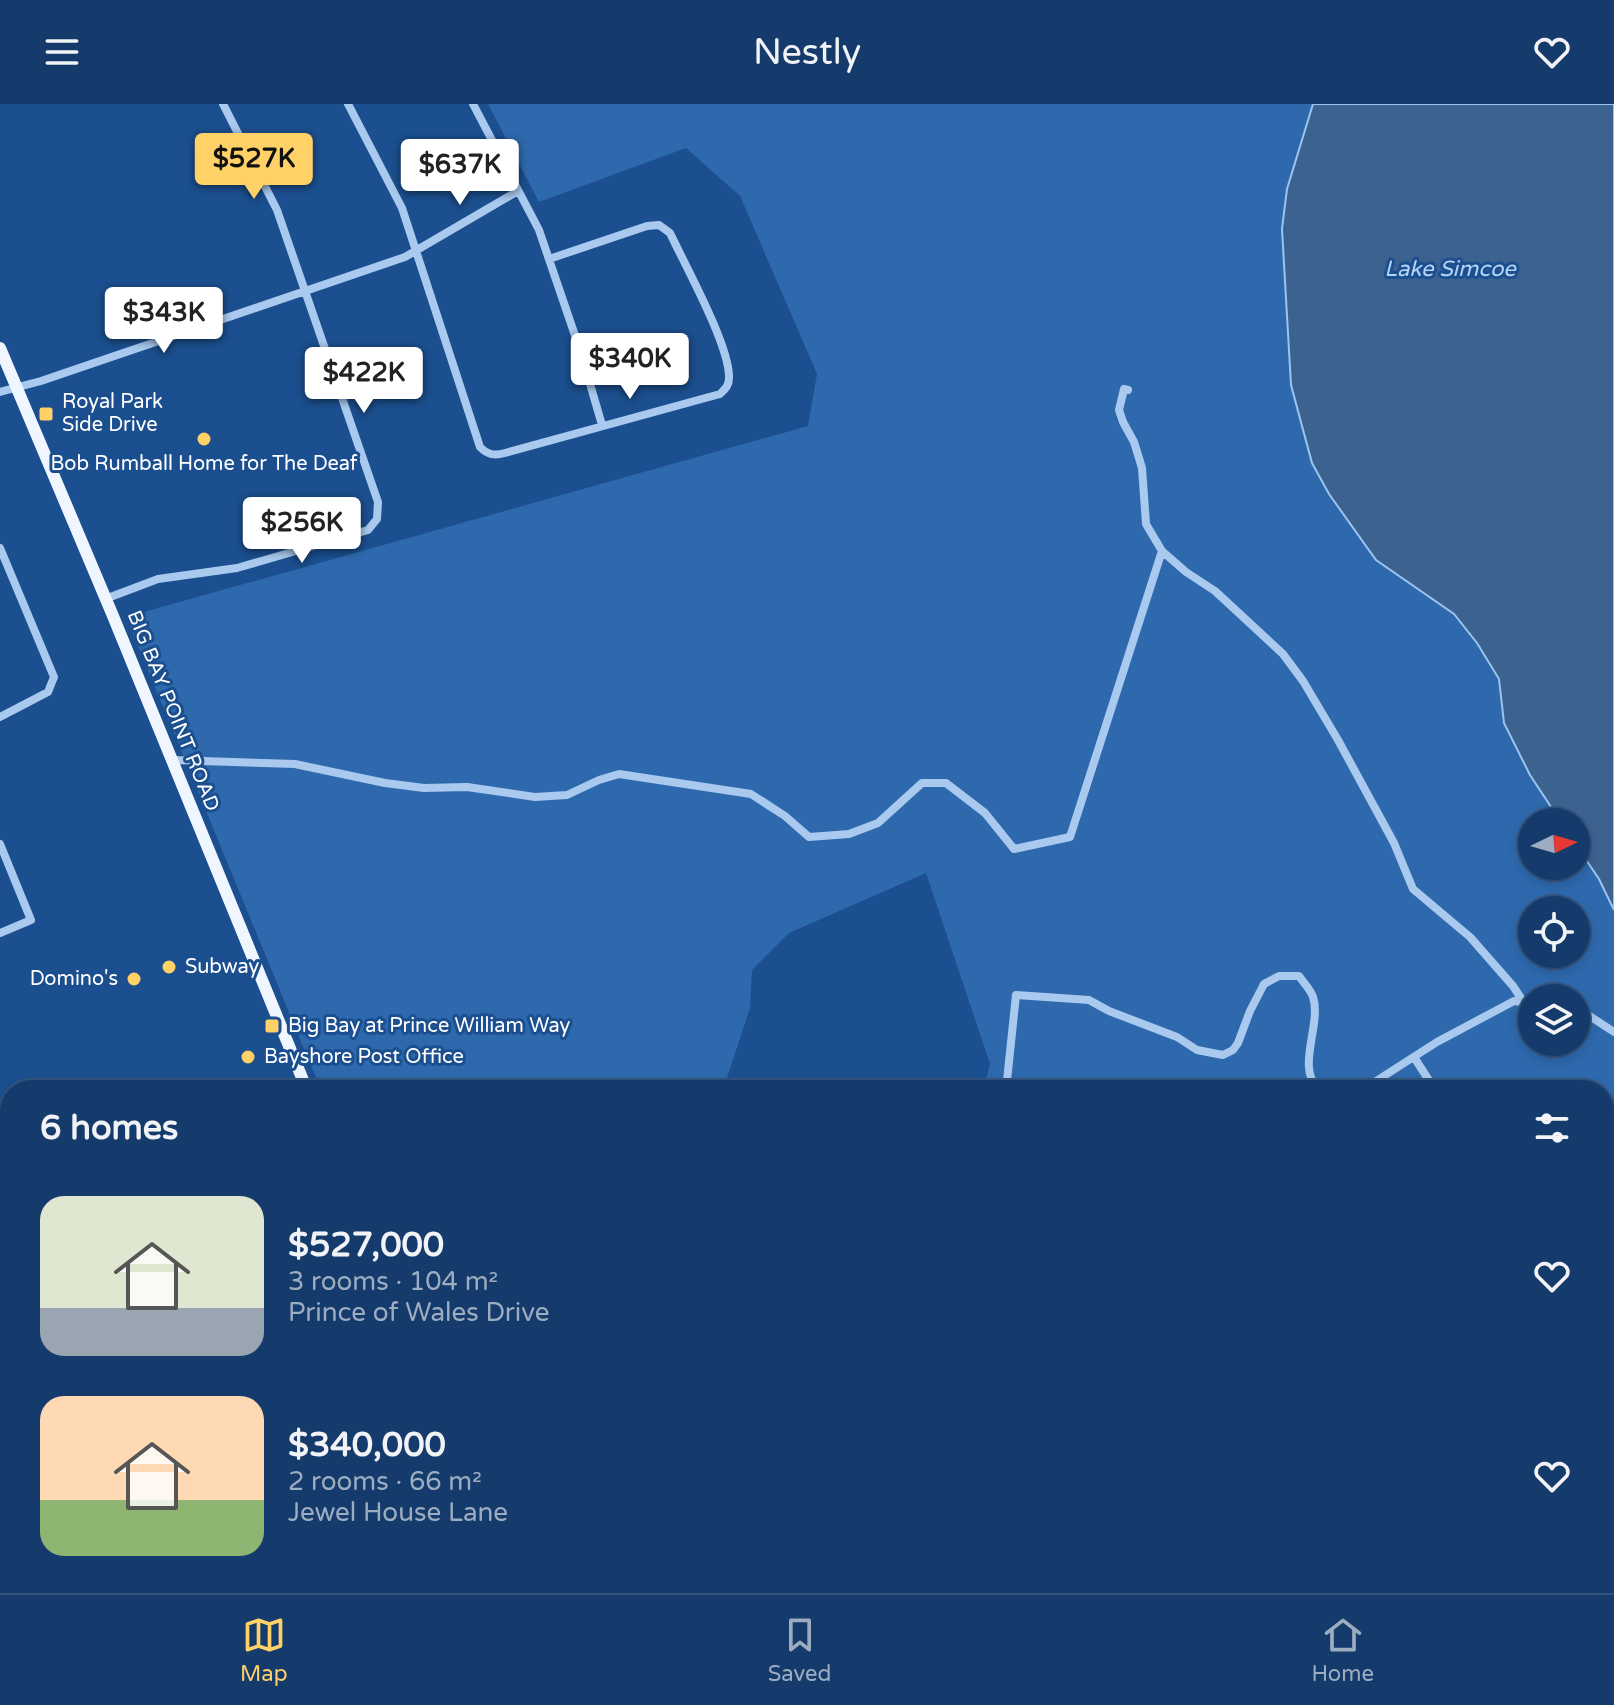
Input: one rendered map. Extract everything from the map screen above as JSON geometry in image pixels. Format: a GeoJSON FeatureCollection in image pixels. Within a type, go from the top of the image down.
{"type":"FeatureCollection","features":[{"type":"Feature","properties":{"kind":"main road","name":"BIG BAY POINT ROAD"},"geometry":{"type":"LineString","coordinates":[[0,348],[303,1080]]}},
{"type":"Feature","properties":{"kind":"street"},"geometry":{"type":"LineString","coordinates":[[105,599],[158,579],[229,570],[368,530],[377,519],[378,502],[277,210],[223,104]]}},
{"type":"Feature","properties":{"kind":"street"},"geometry":{"type":"LineString","coordinates":[[348,104],[402,208],[480,447],[485,451],[490,454],[505,453],[720,394],[727,387],[729,378],[718,336],[670,233],[659,225],[647,226],[549,259]]}},
{"type":"Feature","properties":{"kind":"street"},"geometry":{"type":"LineString","coordinates":[[473,104],[539,230],[602,425]]}},
{"type":"Feature","properties":{"kind":"street"},"geometry":{"type":"LineString","coordinates":[[0,392],[418,251],[518,191]]}},
{"type":"Feature","properties":{"kind":"street"},"geometry":{"type":"LineString","coordinates":[[1128,390],[1124,389],[1119,410],[1142,468],[1146,524],[1162,551],[1215,591],[1266,637],[1297,672],[1394,843],[1413,889],[1470,937],[1513,986],[1518,996]]}},
{"type":"Feature","properties":{"kind":"street"},"geometry":{"type":"LineString","coordinates":[[0,548],[54,677],[48,692],[0,717]]}},
{"type":"Feature","properties":{"kind":"street"},"geometry":{"type":"LineString","coordinates":[[172,760],[295,764],[385,783],[424,788],[467,787],[535,797],[567,795],[619,774],[751,794],[785,816],[809,837],[849,834],[878,823],[922,783],[946,783],[985,813],[1014,849],[1070,837],[1162,551]]}},
{"type":"Feature","properties":{"kind":"street"},"geometry":{"type":"LineString","coordinates":[[0,844],[31,920],[0,933]]}},
{"type":"Feature","properties":{"kind":"street"},"geometry":{"type":"LineString","coordinates":[[1007,1080],[1016,995],[1089,1000],[1177,1037],[1197,1050],[1223,1055],[1238,1043],[1264,984],[1286,976],[1299,976],[1313,998],[1314,1027],[1309,1071],[1312,1080]]}},
{"type":"Feature","properties":{"kind":"street"},"geometry":{"type":"LineString","coordinates":[[1378,1080],[1437,1042],[1518,1002]]}},
{"type":"Feature","properties":{"kind":"street"},"geometry":{"type":"LineString","coordinates":[[1590,1016],[1614,1032]]}},
{"type":"Feature","properties":{"kind":"street"},"geometry":{"type":"LineString","coordinates":[[1414,1057],[1429,1080]]}},
{"type":"Feature","properties":{"kind":"shaded area"},"geometry":{"type":"Polygon","coordinates":[[[488,104],[1313,104],[1287,189],[1312,463],[1329,494],[1376,560],[1454,614],[1477,643],[1499,679],[1505,723],[1530,775],[1552,808],[1518,808],[1518,880],[1590,880],[1590,866],[1599,879],[1614,910],[1614,1080],[986,1080],[990,1064],[926,873],[789,933],[752,970],[750,1008],[726,1080],[317,1080],[126,617],[808,426],[817,374],[740,196],[686,148],[539,202],[488,104]]]}},
{"type":"Feature","properties":{"kind":"water","name":"Lake Simcoe"},"geometry":{"type":"Polygon","coordinates":[[[1313,104],[1614,104],[1614,910],[1590,866],[1590,808],[1552,808],[1530,775],[1504,723],[1499,679],[1477,643],[1454,614],[1376,560],[1329,494],[1312,463],[1291,385],[1282,229],[1287,189],[1313,104]]]}},
{"type":"Feature","properties":{"kind":"place","name":"Royal Park Side Drive"},"geometry":{"type":"Point","coordinates":[46,414]}},
{"type":"Feature","properties":{"kind":"place","name":"Bob Rumball Home for The Deaf"},"geometry":{"type":"Point","coordinates":[204,439]}},
{"type":"Feature","properties":{"kind":"place","name":"Subway"},"geometry":{"type":"Point","coordinates":[169,967]}},
{"type":"Feature","properties":{"kind":"place","name":"Domino's"},"geometry":{"type":"Point","coordinates":[134,979]}},
{"type":"Feature","properties":{"kind":"place","name":"Big Bay at Prince William Way"},"geometry":{"type":"Point","coordinates":[272,1026]}},
{"type":"Feature","properties":{"kind":"place","name":"Bayshore Post Office"},"geometry":{"type":"Point","coordinates":[248,1057]}}]}
